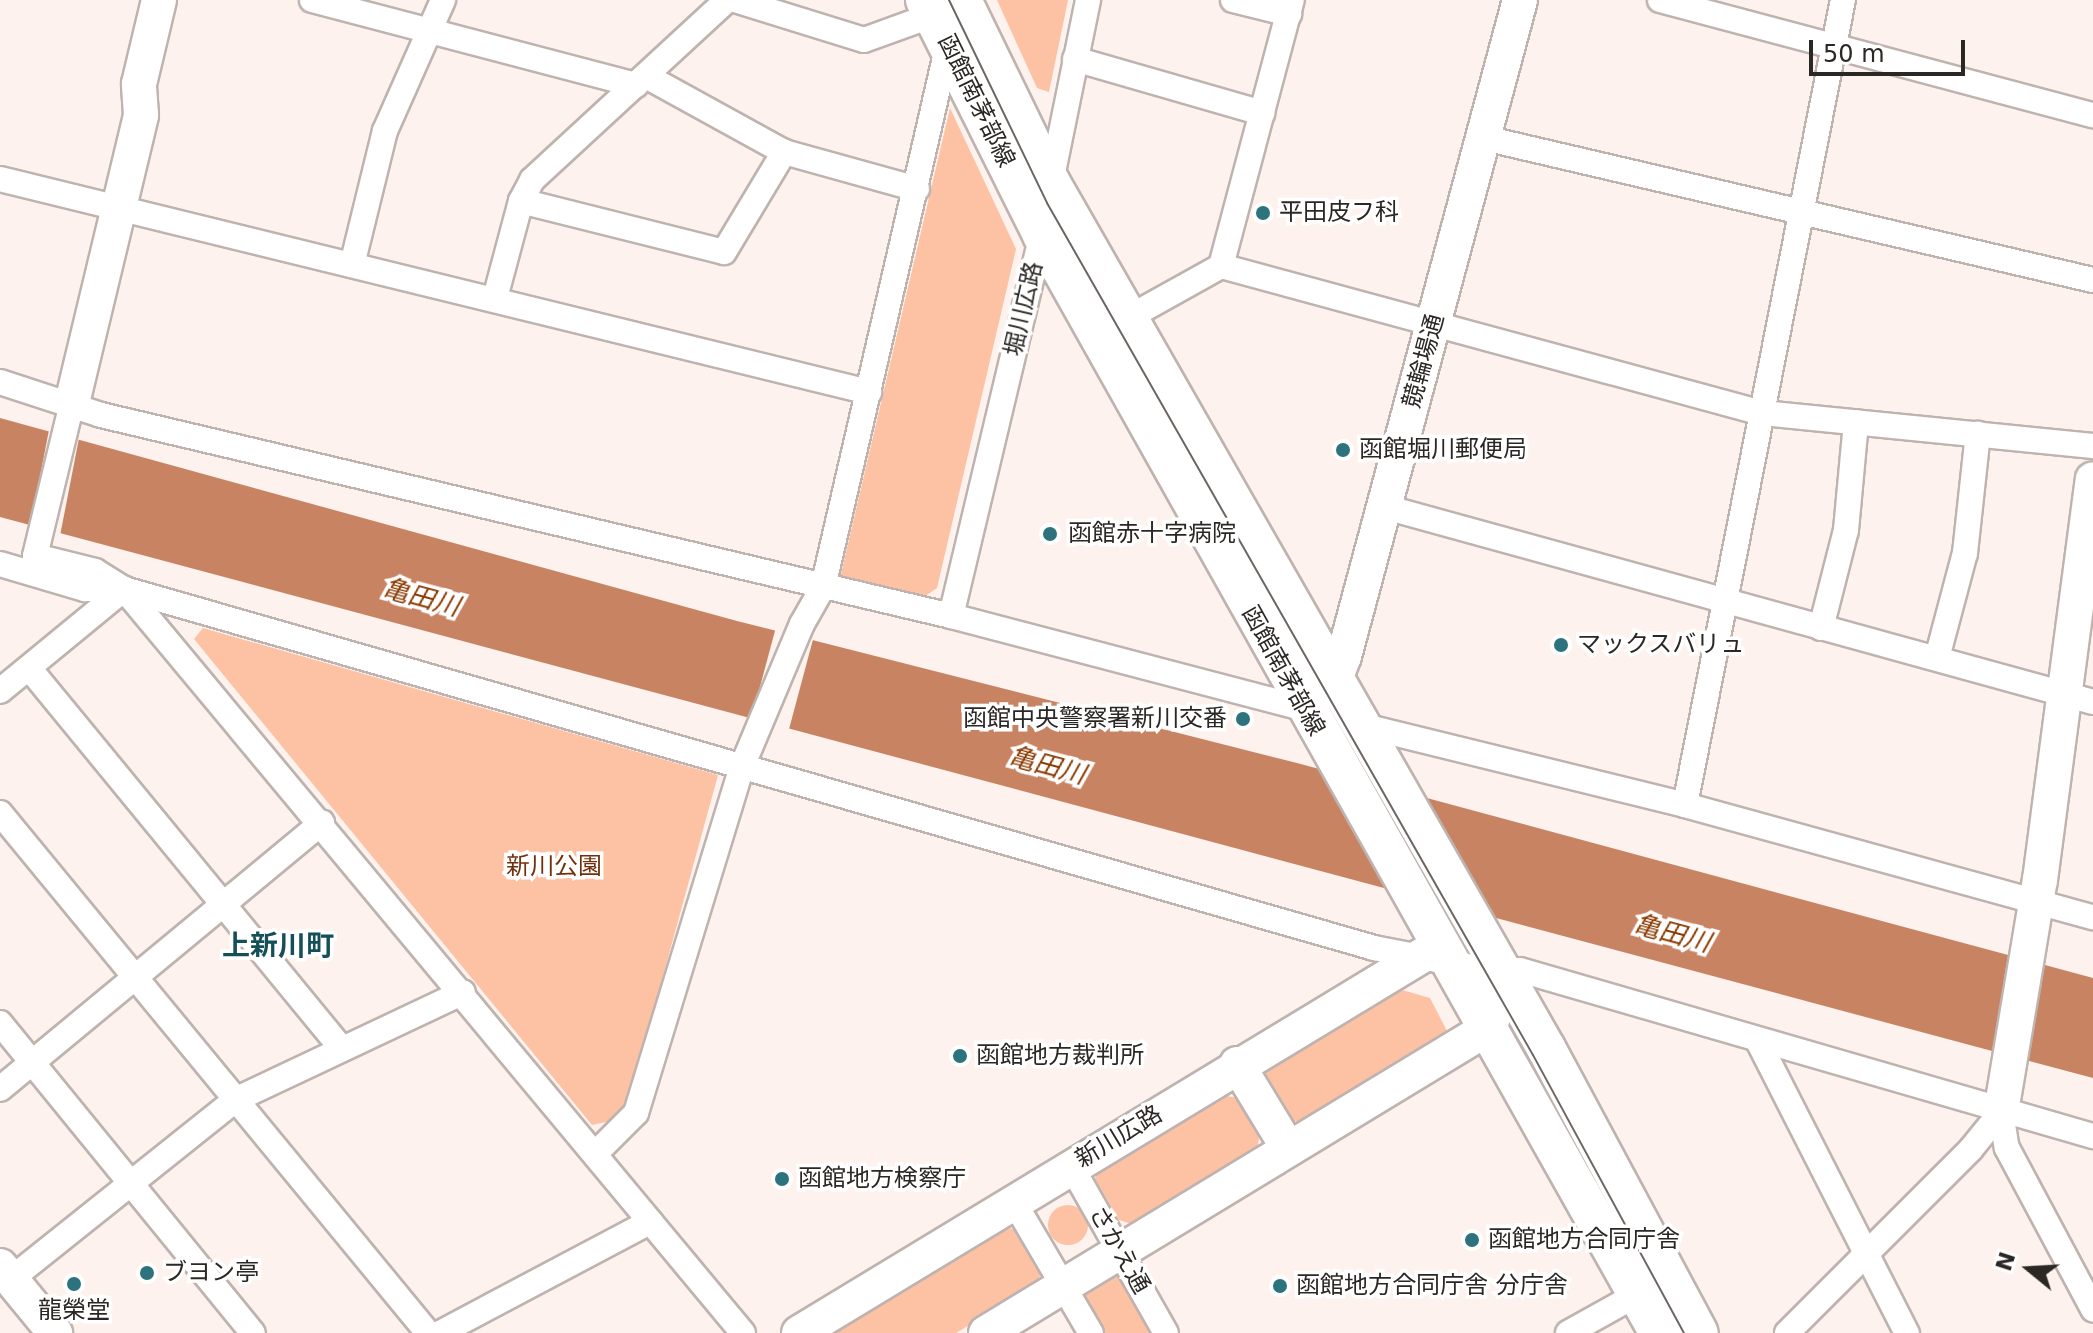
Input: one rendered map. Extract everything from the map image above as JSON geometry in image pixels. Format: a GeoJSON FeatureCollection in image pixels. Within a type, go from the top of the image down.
{"type":"FeatureCollection","features":[{"type":"Feature","properties":{"kind":"main road"},"geometry":{"type":"LineString","coordinates":[[945,12],[1051,183],[1114,326],[1334,682],[1499,967],[1699,1333]]}},
{"type":"Feature","properties":{"kind":"main road","name":"函館南茅部線"},"geometry":{"type":"LineString","coordinates":[[945,12],[1042,235],[1114,326],[1303,708],[1433,944],[1490,1027],[1659,1333]]}},
{"type":"Feature","properties":{"kind":"street"},"geometry":{"type":"LineString","coordinates":[[37,547],[141,115],[139,84],[159,0]]}},
{"type":"Feature","properties":{"kind":"street"},"geometry":{"type":"LineString","coordinates":[[312,0],[641,81],[784,152],[917,189]]}},
{"type":"Feature","properties":{"kind":"street"},"geometry":{"type":"LineString","coordinates":[[352,265],[385,131],[443,0]]}},
{"type":"Feature","properties":{"kind":"street"},"geometry":{"type":"LineString","coordinates":[[495,298],[521,201],[532,180],[727,0]]}},
{"type":"Feature","properties":{"kind":"street"},"geometry":{"type":"LineString","coordinates":[[595,1154],[636,1113],[741,769],[802,624],[823,587],[917,189],[945,12],[864,40],[735,0]]}},
{"type":"Feature","properties":{"kind":"street","name":"堀川広路"},"geometry":{"type":"LineString","coordinates":[[951,616],[1042,235],[1088,0]]}},
{"type":"Feature","properties":{"kind":"street"},"geometry":{"type":"LineString","coordinates":[[1221,266],[1291,7],[1233,0]]}},
{"type":"Feature","properties":{"kind":"street","name":"競輪場通"},"geometry":{"type":"LineString","coordinates":[[1334,682],[1385,507],[1520,0]]}},
{"type":"Feature","properties":{"kind":"street"},"geometry":{"type":"LineString","coordinates":[[1660,0],[2093,115]]}},
{"type":"Feature","properties":{"kind":"street"},"geometry":{"type":"LineString","coordinates":[[1685,805],[1843,0]]}},
{"type":"Feature","properties":{"kind":"street"},"geometry":{"type":"LineString","coordinates":[[1075,59],[1262,113]]}},
{"type":"Feature","properties":{"kind":"street"},"geometry":{"type":"LineString","coordinates":[[1484,138],[2093,280]]}},
{"type":"Feature","properties":{"kind":"street"},"geometry":{"type":"LineString","coordinates":[[521,201],[724,252],[784,152]]}},
{"type":"Feature","properties":{"kind":"street"},"geometry":{"type":"LineString","coordinates":[[0,179],[869,392]]}},
{"type":"Feature","properties":{"kind":"street"},"geometry":{"type":"LineString","coordinates":[[1114,326],[1221,266],[1434,327],[1762,413],[2093,446]]}},
{"type":"Feature","properties":{"kind":"street"},"geometry":{"type":"LineString","coordinates":[[0,382],[101,415],[951,616],[1358,724],[1685,805],[2093,917]]}},
{"type":"Feature","properties":{"kind":"street"},"geometry":{"type":"LineString","coordinates":[[1821,628],[1846,530],[1856,422]]}},
{"type":"Feature","properties":{"kind":"street"},"geometry":{"type":"LineString","coordinates":[[1937,658],[1965,553],[1978,434]]}},
{"type":"Feature","properties":{"kind":"street"},"geometry":{"type":"LineString","coordinates":[[2093,479],[2078,698],[2027,951],[2001,1112],[2007,1148],[2093,1309]]}},
{"type":"Feature","properties":{"kind":"street"},"geometry":{"type":"LineString","coordinates":[[1385,507],[2078,698]]}},
{"type":"Feature","properties":{"kind":"street"},"geometry":{"type":"LineString","coordinates":[[0,549],[37,547],[95,571],[124,589],[741,769],[1433,944],[1499,967],[1759,1043],[2093,1136]]}},
{"type":"Feature","properties":{"kind":"street"},"geometry":{"type":"LineString","coordinates":[[0,564],[85,589],[124,589],[463,992],[743,1333]]}},
{"type":"Feature","properties":{"kind":"street"},"geometry":{"type":"LineString","coordinates":[[0,691],[124,589]]}},
{"type":"Feature","properties":{"kind":"street"},"geometry":{"type":"LineString","coordinates":[[29,668],[342,1049]]}},
{"type":"Feature","properties":{"kind":"street"},"geometry":{"type":"LineString","coordinates":[[1303,708],[1334,682]]}},
{"type":"Feature","properties":{"kind":"street"},"geometry":{"type":"LineString","coordinates":[[0,813],[428,1333]]}},
{"type":"Feature","properties":{"kind":"street"},"geometry":{"type":"LineString","coordinates":[[0,1089],[322,823]]}},
{"type":"Feature","properties":{"kind":"street","name":"新川広路"},"geometry":{"type":"LineString","coordinates":[[799,1333],[1433,944]]}},
{"type":"Feature","properties":{"kind":"street"},"geometry":{"type":"LineString","coordinates":[[986,1333],[1490,1027],[1499,997],[1499,967]]}},
{"type":"Feature","properties":{"kind":"street"},"geometry":{"type":"LineString","coordinates":[[43,1330],[6,1273],[131,1184],[235,1100],[463,992]]}},
{"type":"Feature","properties":{"kind":"street"},"geometry":{"type":"LineString","coordinates":[[0,1023],[253,1333]]}},
{"type":"Feature","properties":{"kind":"street"},"geometry":{"type":"LineString","coordinates":[[1759,1043],[1907,1333]]}},
{"type":"Feature","properties":{"kind":"street"},"geometry":{"type":"LineString","coordinates":[[1237,1064],[1288,1148]]}},
{"type":"Feature","properties":{"kind":"street"},"geometry":{"type":"LineString","coordinates":[[1787,1333],[1971,1149],[2001,1112]]}},
{"type":"Feature","properties":{"kind":"street","name":"さかえ通"},"geometry":{"type":"LineString","coordinates":[[1071,1166],[1166,1333]]}},
{"type":"Feature","properties":{"kind":"street"},"geometry":{"type":"LineString","coordinates":[[1014,1202],[1091,1333]]}},
{"type":"Feature","properties":{"kind":"street"},"geometry":{"type":"LineString","coordinates":[[440,1333],[650,1222]]}},
{"type":"Feature","properties":{"kind":"street"},"geometry":{"type":"LineString","coordinates":[[1568,1333],[1638,1294]]}},
{"type":"Feature","properties":{"kind":"green space"},"geometry":{"type":"Polygon","coordinates":[[[997,0],[1068,0],[1049,92],[1037,88],[997,0]]]}},
{"type":"Feature","properties":{"kind":"green space"},"geometry":{"type":"Polygon","coordinates":[[[950,108],[1016,249],[937,588],[924,597],[840,578],[950,108]]]}},
{"type":"Feature","properties":{"kind":"green space","name":"新川公園"},"geometry":{"type":"Polygon","coordinates":[[[203,628],[718,775],[629,1100],[615,1120],[592,1125],[194,639],[203,628]]]}},
{"type":"Feature","properties":{"kind":"green space"},"geometry":{"type":"Polygon","coordinates":[[[1395,988],[1430,998],[1448,1033],[1305,1123],[1288,1120],[1264,1079],[1268,1069],[1395,988]]]}},
{"type":"Feature","properties":{"kind":"green space"},"geometry":{"type":"Polygon","coordinates":[[[1220,1095],[1239,1098],[1260,1131],[1257,1150],[1132,1224],[1119,1220],[1095,1179],[1101,1163],[1220,1095]]]}},
{"type":"Feature","properties":{"kind":"green space"},"geometry":{"type":"Polygon","coordinates":[[[1068,1205],[1082,1211],[1088,1225],[1082,1239],[1068,1245],[1054,1239],[1048,1225],[1054,1211],[1068,1205]]]}},
{"type":"Feature","properties":{"kind":"green space"},"geometry":{"type":"Polygon","coordinates":[[[1005,1228],[1017,1229],[1042,1271],[1036,1285],[956,1333],[834,1333],[1005,1228]]]}},
{"type":"Feature","properties":{"kind":"green space"},"geometry":{"type":"Polygon","coordinates":[[[1111,1274],[1122,1277],[1153,1333],[1104,1333],[1085,1297],[1087,1288],[1111,1274]]]}},
{"type":"Feature","properties":{"kind":"water","name":"亀田川"},"geometry":{"type":"Polygon","coordinates":[[[0,418],[737,621],[1297,763],[2093,978],[2093,1078],[0,517],[0,418]]]}},
{"type":"Feature","properties":{"kind":"pier"},"geometry":{"type":"Polygon","coordinates":[[[49,430],[79,436],[60,535],[30,529],[49,430]]]}},
{"type":"Feature","properties":{"kind":"pier"},"geometry":{"type":"Polygon","coordinates":[[[776,627],[814,637],[788,733],[750,723],[776,627]]]}},
{"type":"Feature","properties":{"kind":"tram line"},"geometry":{"type":"LineString","coordinates":[[949,0],[1047,203],[1533,1055],[1684,1333]]}},
{"type":"Feature","properties":{"kind":"place","name":"平田皮フ科"},"geometry":{"type":"Point","coordinates":[1263,213]}},
{"type":"Feature","properties":{"kind":"place","name":"函館堀川郵便局"},"geometry":{"type":"Point","coordinates":[1343,450]}},
{"type":"Feature","properties":{"kind":"place","name":"函館赤十字病院"},"geometry":{"type":"Point","coordinates":[1050,534]}},
{"type":"Feature","properties":{"kind":"place","name":"マックスバリュ"},"geometry":{"type":"Point","coordinates":[1561,645]}},
{"type":"Feature","properties":{"kind":"place","name":"函館中央警察署新川交番"},"geometry":{"type":"Point","coordinates":[1243,719]}},
{"type":"Feature","properties":{"kind":"place","name":"函館地方裁判所"},"geometry":{"type":"Point","coordinates":[960,1056]}},
{"type":"Feature","properties":{"kind":"place","name":"函館地方検察庁"},"geometry":{"type":"Point","coordinates":[782,1179]}},
{"type":"Feature","properties":{"kind":"place","name":"函館地方合同庁舎"},"geometry":{"type":"Point","coordinates":[1472,1240]}},
{"type":"Feature","properties":{"kind":"place","name":"ブヨン亭"},"geometry":{"type":"Point","coordinates":[147,1273]}},
{"type":"Feature","properties":{"kind":"place","name":"龍榮堂"},"geometry":{"type":"Point","coordinates":[74,1284]}},
{"type":"Feature","properties":{"kind":"place","name":"函館地方合同庁舎 分庁舎"},"geometry":{"type":"Point","coordinates":[1280,1286]}},
{"type":"Feature","properties":{"kind":"district","name":"上新川町"},"geometry":{"type":"Point","coordinates":[278,946]}}]}
